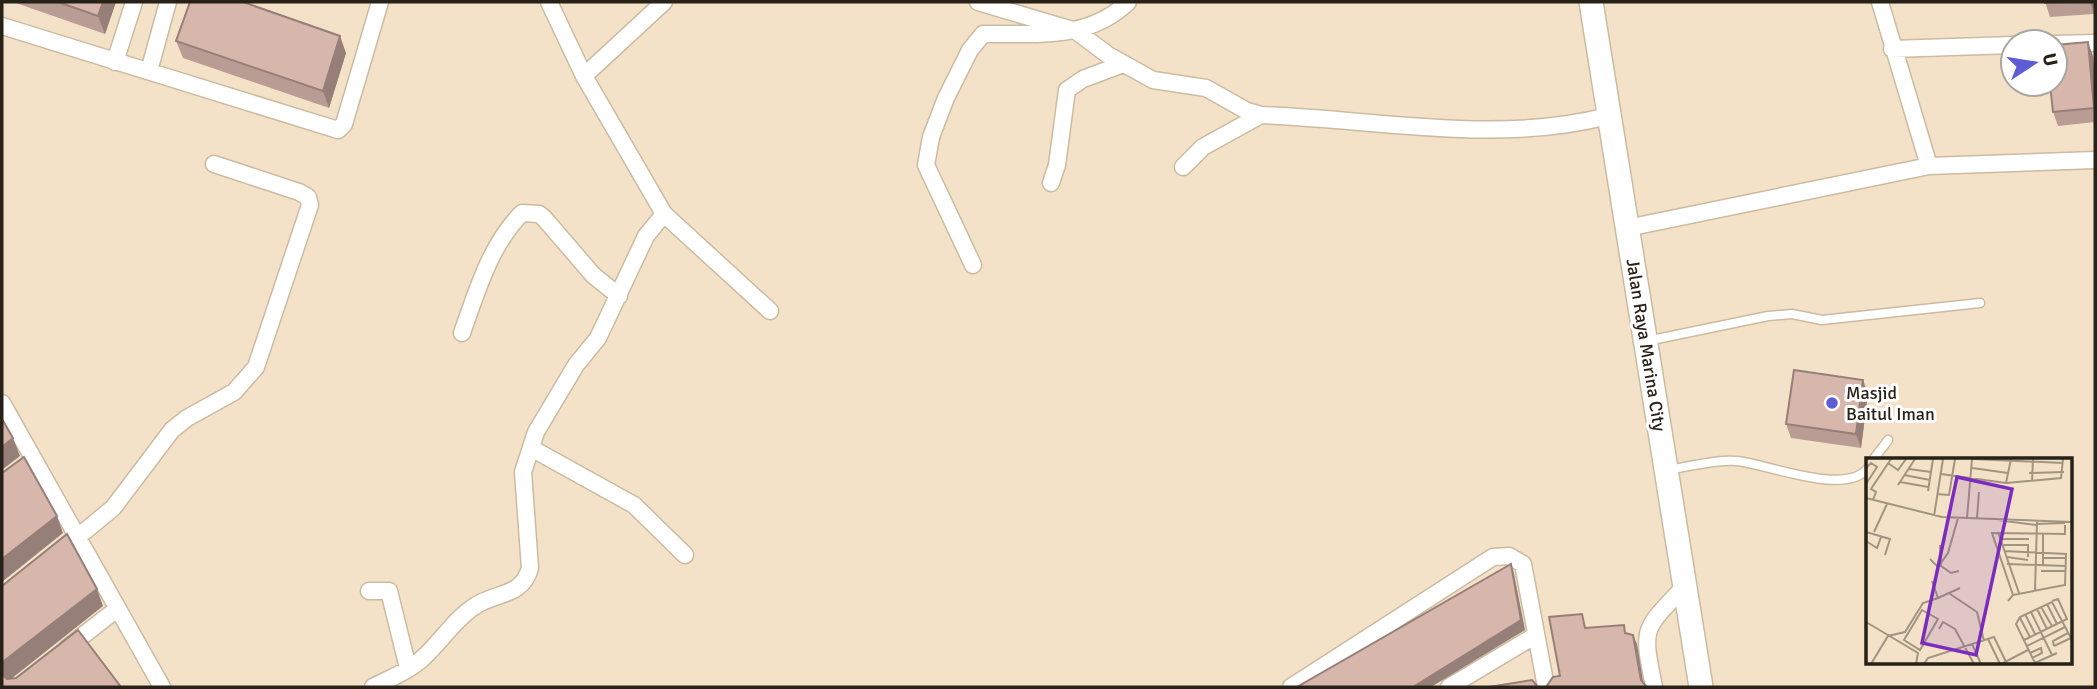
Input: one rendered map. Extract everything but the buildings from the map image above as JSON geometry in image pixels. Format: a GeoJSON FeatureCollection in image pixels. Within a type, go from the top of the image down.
{"type":"FeatureCollection","features":[{"type":"Feature","properties":{"kind":"main road","name":"Jalan Raya Marina City"},"geometry":{"type":"LineString","coordinates":[[1591,2],[1647,341],[1664,470],[1701,687]]}},
{"type":"Feature","properties":{"kind":"street"},"geometry":{"type":"LineString","coordinates":[[115,62],[134,2]]}},
{"type":"Feature","properties":{"kind":"street"},"geometry":{"type":"LineString","coordinates":[[149,71],[168,2]]}},
{"type":"Feature","properties":{"kind":"street"},"geometry":{"type":"LineString","coordinates":[[2,26],[342,129],[380,2]]}},
{"type":"Feature","properties":{"kind":"street"},"geometry":{"type":"LineString","coordinates":[[550,2],[584,76],[664,214],[769,311]]}},
{"type":"Feature","properties":{"kind":"street"},"geometry":{"type":"LineString","coordinates":[[584,76],[664,2]]}},
{"type":"Feature","properties":{"kind":"street"},"geometry":{"type":"LineString","coordinates":[[978,2],[1076,31],[1153,80],[1206,88],[1247,111],[1261,115],[1451,128],[1570,125],[1608,116]]}},
{"type":"Feature","properties":{"kind":"street"},"geometry":{"type":"LineString","coordinates":[[973,265],[926,165],[931,136],[970,50],[983,34],[1076,31],[1111,18],[1128,2]]}},
{"type":"Feature","properties":{"kind":"street"},"geometry":{"type":"LineString","coordinates":[[1880,2],[1929,166]]}},
{"type":"Feature","properties":{"kind":"street"},"geometry":{"type":"LineString","coordinates":[[2069,44],[2095,43]]}},
{"type":"Feature","properties":{"kind":"street"},"geometry":{"type":"LineString","coordinates":[[1892,49],[1999,46]]}},
{"type":"Feature","properties":{"kind":"street"},"geometry":{"type":"LineString","coordinates":[[1051,183],[1057,165],[1066,90],[1083,79],[1124,64]]}},
{"type":"Feature","properties":{"kind":"street"},"geometry":{"type":"LineString","coordinates":[[1183,167],[1203,147],[1261,115]]}},
{"type":"Feature","properties":{"kind":"street"},"geometry":{"type":"LineString","coordinates":[[1627,228],[1929,166],[2095,160]]}},
{"type":"Feature","properties":{"kind":"street"},"geometry":{"type":"LineString","coordinates":[[46,562],[113,508],[172,430],[234,392],[256,368],[310,205],[308,197],[214,164]]}},
{"type":"Feature","properties":{"kind":"street"},"geometry":{"type":"LineString","coordinates":[[462,333],[482,275],[509,226],[522,213],[539,214],[544,218],[593,275],[619,296]]}},
{"type":"Feature","properties":{"kind":"street"},"geometry":{"type":"LineString","coordinates":[[373,687],[423,658],[478,603],[511,592],[523,585],[528,577],[530,568],[523,472],[536,432],[556,396],[598,338],[646,236],[664,214]]}},
{"type":"Feature","properties":{"kind":"street"},"geometry":{"type":"LineString","coordinates":[[2,403],[29,462],[80,536],[117,609],[162,687]]}},
{"type":"Feature","properties":{"kind":"street"},"geometry":{"type":"LineString","coordinates":[[531,448],[634,505],[685,555]]}},
{"type":"Feature","properties":{"kind":"street"},"geometry":{"type":"LineString","coordinates":[[1291,687],[1493,557],[1509,556],[1523,564],[1546,687]]}},
{"type":"Feature","properties":{"kind":"street"},"geometry":{"type":"LineString","coordinates":[[1654,687],[1646,646],[1649,624],[1684,587]]}},
{"type":"Feature","properties":{"kind":"street"},"geometry":{"type":"LineString","coordinates":[[369,591],[389,591],[408,668]]}},
{"type":"Feature","properties":{"kind":"street"},"geometry":{"type":"LineString","coordinates":[[57,656],[117,609]]}},
{"type":"Feature","properties":{"kind":"street"},"geometry":{"type":"LineString","coordinates":[[1449,687],[1469,682],[1536,635]]}},
{"type":"Feature","properties":{"kind":"lane"},"geometry":{"type":"LineString","coordinates":[[1647,341],[1768,316],[1792,314],[1822,320],[1980,303]]}},
{"type":"Feature","properties":{"kind":"lane"},"geometry":{"type":"LineString","coordinates":[[1875,458],[1888,440]]}},
{"type":"Feature","properties":{"kind":"lane"},"geometry":{"type":"LineString","coordinates":[[1664,470],[1735,461],[1828,480],[1847,479],[1866,468]]}},
{"type":"Feature","properties":{"kind":"place","name":"Masjid Baitul Iman"},"geometry":{"type":"Point","coordinates":[1832,403]}}]}
